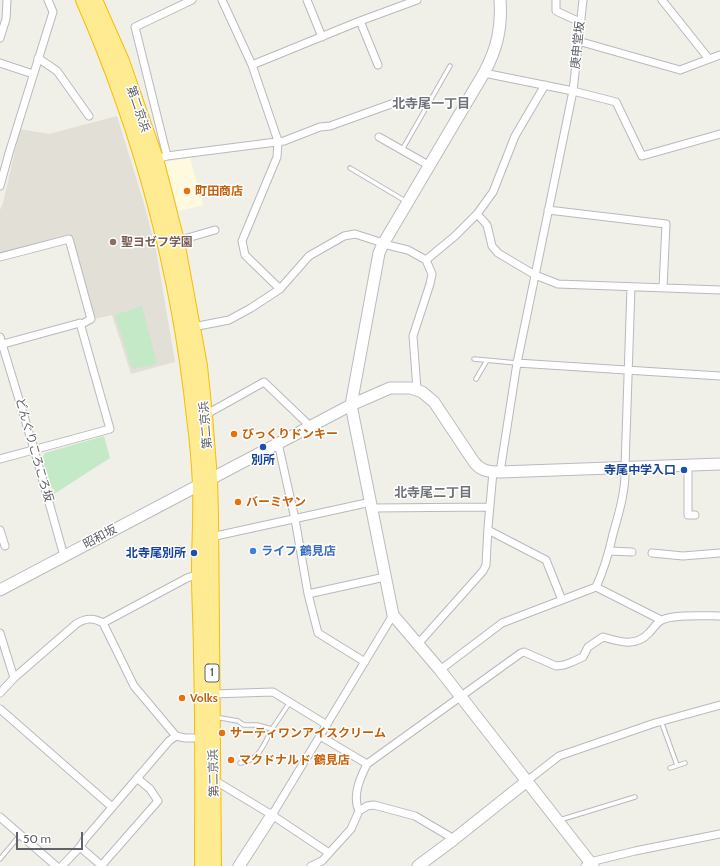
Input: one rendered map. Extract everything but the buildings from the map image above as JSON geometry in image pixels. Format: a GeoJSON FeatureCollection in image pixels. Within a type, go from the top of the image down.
{"type":"FeatureCollection","features":[{"type":"Feature","properties":{"kind":"highway","name":"第二京浜"},"geometry":{"type":"LineString","coordinates":[[83,0],[108,58],[147,171],[166,246],[186,350],[205,482],[211,537],[212,717],[216,764],[214,780],[214,866]]}},
{"type":"Feature","properties":{"kind":"highway","name":"第二京浜"},"geometry":{"type":"LineString","coordinates":[[95,0],[162,158],[200,366],[205,415],[205,482],[199,574],[202,738],[202,866]]}},
{"type":"Feature","properties":{"kind":"street"},"geometry":{"type":"LineString","coordinates":[[0,38],[6,18],[7,0]]}},
{"type":"Feature","properties":{"kind":"street"},"geometry":{"type":"LineString","coordinates":[[0,186],[8,154],[53,12],[48,0]]}},
{"type":"Feature","properties":{"kind":"street"},"geometry":{"type":"LineString","coordinates":[[192,0],[135,27],[162,158],[284,141],[320,127],[330,126],[394,103]]}},
{"type":"Feature","properties":{"kind":"street"},"geometry":{"type":"LineString","coordinates":[[222,0],[252,65],[278,141],[277,157],[242,241],[245,256],[280,289]]}},
{"type":"Feature","properties":{"kind":"street"},"geometry":{"type":"LineString","coordinates":[[307,0],[322,37]]}},
{"type":"Feature","properties":{"kind":"street"},"geometry":{"type":"LineString","coordinates":[[252,65],[322,37],[400,3],[417,0]]}},
{"type":"Feature","properties":{"kind":"street"},"geometry":{"type":"LineString","coordinates":[[500,0],[501,12],[499,34],[494,55],[383,244],[378,260],[351,405],[393,615],[440,670],[559,822],[589,865],[635,851],[720,834]]}},
{"type":"Feature","properties":{"kind":"street"},"geometry":{"type":"LineString","coordinates":[[556,0],[556,11],[580,22]]}},
{"type":"Feature","properties":{"kind":"street","name":"庚申堂坂"},"geometry":{"type":"LineString","coordinates":[[418,644],[484,571],[486,565],[490,506],[572,91],[583,0]]}},
{"type":"Feature","properties":{"kind":"street"},"geometry":{"type":"LineString","coordinates":[[662,0],[709,59]]}},
{"type":"Feature","properties":{"kind":"street"},"geometry":{"type":"LineString","coordinates":[[360,21],[378,65]]}},
{"type":"Feature","properties":{"kind":"street"},"geometry":{"type":"LineString","coordinates":[[578,41],[680,70],[720,55]]}},
{"type":"Feature","properties":{"kind":"street"},"geometry":{"type":"LineString","coordinates":[[38,58],[57,70],[89,116]]}},
{"type":"Feature","properties":{"kind":"street"},"geometry":{"type":"LineString","coordinates":[[0,63],[33,74]]}},
{"type":"Feature","properties":{"kind":"street"},"geometry":{"type":"LineString","coordinates":[[484,73],[545,85],[616,102],[642,156],[720,134]]}},
{"type":"Feature","properties":{"kind":"street"},"geometry":{"type":"LineString","coordinates":[[426,260],[455,236],[477,214],[492,192],[515,136],[545,85]]}},
{"type":"Feature","properties":{"kind":"street"},"geometry":{"type":"LineString","coordinates":[[379,137],[430,166]]}},
{"type":"Feature","properties":{"kind":"street"},"geometry":{"type":"LineString","coordinates":[[548,210],[666,224],[663,288]]}},
{"type":"Feature","properties":{"kind":"street"},"geometry":{"type":"LineString","coordinates":[[477,214],[487,225],[492,246],[498,253],[535,275],[558,284],[720,290]]}},
{"type":"Feature","properties":{"kind":"street"},"geometry":{"type":"LineString","coordinates":[[177,241],[215,230]]}},
{"type":"Feature","properties":{"kind":"street"},"geometry":{"type":"LineString","coordinates":[[193,327],[229,320],[280,289],[310,256],[344,236],[355,234],[383,244],[408,250],[426,260],[432,274],[413,336],[417,389],[427,394],[434,402],[476,465],[483,470],[497,472],[720,464]]}},
{"type":"Feature","properties":{"kind":"street"},"geometry":{"type":"LineString","coordinates":[[0,257],[69,239],[91,320],[80,325],[80,323],[1,345]]}},
{"type":"Feature","properties":{"kind":"street"},"geometry":{"type":"LineString","coordinates":[[440,670],[502,623],[596,587],[603,572],[609,551],[619,513],[625,480],[631,287]]}},
{"type":"Feature","properties":{"kind":"street"},"geometry":{"type":"LineString","coordinates":[[0,459],[110,429],[80,325]]}},
{"type":"Feature","properties":{"kind":"street","name":"どんぐりころころ坂"},"geometry":{"type":"LineString","coordinates":[[0,337],[1,345],[34,449],[64,556]]}},
{"type":"Feature","properties":{"kind":"street"},"geometry":{"type":"LineString","coordinates":[[517,364],[720,376]]}},
{"type":"Feature","properties":{"kind":"street"},"geometry":{"type":"LineString","coordinates":[[205,415],[264,382],[310,426]]}},
{"type":"Feature","properties":{"kind":"street","name":"昭和坂"},"geometry":{"type":"LineString","coordinates":[[0,590],[351,405],[390,388],[417,389]]}},
{"type":"Feature","properties":{"kind":"street"},"geometry":{"type":"LineString","coordinates":[[278,444],[295,519],[308,594],[318,633],[365,662]]}},
{"type":"Feature","properties":{"kind":"street"},"geometry":{"type":"LineString","coordinates":[[688,465],[688,515],[695,515]]}},
{"type":"Feature","properties":{"kind":"street"},"geometry":{"type":"LineString","coordinates":[[211,537],[295,519],[372,505],[490,506]]}},
{"type":"Feature","properties":{"kind":"street"},"geometry":{"type":"LineString","coordinates":[[0,530],[5,546]]}},
{"type":"Feature","properties":{"kind":"street"},"geometry":{"type":"LineString","coordinates":[[488,530],[546,560],[562,600]]}},
{"type":"Feature","properties":{"kind":"street"},"geometry":{"type":"LineString","coordinates":[[609,551],[632,552]]}},
{"type":"Feature","properties":{"kind":"street"},"geometry":{"type":"LineString","coordinates":[[652,553],[683,556],[720,553]]}},
{"type":"Feature","properties":{"kind":"street"},"geometry":{"type":"LineString","coordinates":[[103,623],[187,578],[199,574]]}},
{"type":"Feature","properties":{"kind":"street"},"geometry":{"type":"LineString","coordinates":[[308,594],[385,576]]}},
{"type":"Feature","properties":{"kind":"street"},"geometry":{"type":"LineString","coordinates":[[596,587],[661,620]]}},
{"type":"Feature","properties":{"kind":"street"},"geometry":{"type":"LineString","coordinates":[[239,866],[272,815],[393,615]]}},
{"type":"Feature","properties":{"kind":"street"},"geometry":{"type":"LineString","coordinates":[[360,811],[357,802],[358,786],[367,764],[521,653],[524,652],[556,666],[564,665],[583,657],[588,647],[603,637],[633,643],[645,637],[661,620],[679,616],[720,616]]}},
{"type":"Feature","properties":{"kind":"street"},"geometry":{"type":"LineString","coordinates":[[0,693],[14,678],[76,624],[83,619],[92,618],[103,623],[134,686],[176,736],[185,738],[202,738]]}},
{"type":"Feature","properties":{"kind":"street"},"geometry":{"type":"LineString","coordinates":[[0,632],[14,678]]}},
{"type":"Feature","properties":{"kind":"street"},"geometry":{"type":"LineString","coordinates":[[212,694],[273,692],[327,725]]}},
{"type":"Feature","properties":{"kind":"street"},"geometry":{"type":"LineString","coordinates":[[418,866],[558,756],[661,722],[720,705]]}},
{"type":"Feature","properties":{"kind":"street"},"geometry":{"type":"LineString","coordinates":[[0,709],[112,807]]}},
{"type":"Feature","properties":{"kind":"street"},"geometry":{"type":"LineString","coordinates":[[62,866],[80,847],[112,807],[169,741],[176,736]]}},
{"type":"Feature","properties":{"kind":"street"},"geometry":{"type":"LineString","coordinates":[[320,736],[367,764]]}},
{"type":"Feature","properties":{"kind":"street"},"geometry":{"type":"LineString","coordinates":[[80,847],[101,866],[158,801],[138,778]]}},
{"type":"Feature","properties":{"kind":"street"},"geometry":{"type":"LineString","coordinates":[[214,780],[272,815],[329,853]]}},
{"type":"Feature","properties":{"kind":"street"},"geometry":{"type":"LineString","coordinates":[[311,866],[322,860],[329,853],[351,829],[360,811],[367,806],[374,805],[415,816],[450,836],[453,840]]}},
{"type":"Feature","properties":{"kind":"street"},"geometry":{"type":"LineString","coordinates":[[0,817],[56,866]]}},
{"type":"Feature","properties":{"kind":"lane"},"geometry":{"type":"LineString","coordinates":[[402,150],[450,66]]}},
{"type":"Feature","properties":{"kind":"lane"},"geometry":{"type":"LineString","coordinates":[[350,168],[408,203]]}},
{"type":"Feature","properties":{"kind":"lane"},"geometry":{"type":"LineString","coordinates":[[474,360],[517,364]]}},
{"type":"Feature","properties":{"kind":"lane"},"geometry":{"type":"LineString","coordinates":[[476,379],[486,362]]}},
{"type":"Feature","properties":{"kind":"lane"},"geometry":{"type":"LineString","coordinates":[[240,763],[248,762],[258,756],[272,729],[290,702]]}},
{"type":"Feature","properties":{"kind":"lane"},"geometry":{"type":"LineString","coordinates":[[212,717],[272,729]]}},
{"type":"Feature","properties":{"kind":"lane"},"geometry":{"type":"LineString","coordinates":[[661,722],[677,766]]}},
{"type":"Feature","properties":{"kind":"lane"},"geometry":{"type":"LineString","coordinates":[[670,768],[685,763]]}},
{"type":"Feature","properties":{"kind":"lane"},"geometry":{"type":"LineString","coordinates":[[559,822],[563,819],[635,797]]}},
{"type":"Feature","properties":{"kind":"lane"},"geometry":{"type":"LineString","coordinates":[[0,859],[20,835]]}},
{"type":"Feature","properties":{"kind":"shaded area","name":"聖ヨゼフ学園"},"geometry":{"type":"Polygon","coordinates":[[[117,116],[143,200],[156,250],[175,362],[131,374],[112,315],[94,319],[70,235],[0,255],[0,210],[3,203],[20,129],[49,134],[117,116]]]}},
{"type":"Feature","properties":{"kind":"shaded area"},"geometry":{"type":"Polygon","coordinates":[[[190,158],[203,205],[179,211],[165,162],[190,158]]]}},
{"type":"Feature","properties":{"kind":"green space"},"geometry":{"type":"Polygon","coordinates":[[[142,306],[157,364],[132,369],[115,315],[142,306]]]}},
{"type":"Feature","properties":{"kind":"green space"},"geometry":{"type":"Polygon","coordinates":[[[104,436],[110,458],[54,494],[42,458],[45,453],[104,436]]]}},
{"type":"Feature","properties":{"kind":"place","name":"町田商店"},"geometry":{"type":"Point","coordinates":[187,191]}},
{"type":"Feature","properties":{"kind":"place","name":"聖ヨゼフ学園"},"geometry":{"type":"Point","coordinates":[113,242]}},
{"type":"Feature","properties":{"kind":"place","name":"びっくりドンキー"},"geometry":{"type":"Point","coordinates":[234,434]}},
{"type":"Feature","properties":{"kind":"place","name":"別所"},"geometry":{"type":"Point","coordinates":[263,447]}},
{"type":"Feature","properties":{"kind":"place","name":"寺尾中学入口"},"geometry":{"type":"Point","coordinates":[684,470]}},
{"type":"Feature","properties":{"kind":"place","name":"バーミヤン"},"geometry":{"type":"Point","coordinates":[238,502]}},
{"type":"Feature","properties":{"kind":"place","name":"ライフ 鶴見店"},"geometry":{"type":"Point","coordinates":[253,551]}},
{"type":"Feature","properties":{"kind":"place","name":"北寺尾別所"},"geometry":{"type":"Point","coordinates":[194,553]}},
{"type":"Feature","properties":{"kind":"place","name":"Volks"},"geometry":{"type":"Point","coordinates":[182,698]}},
{"type":"Feature","properties":{"kind":"place","name":"サーティワンアイスクリーム"},"geometry":{"type":"Point","coordinates":[222,733]}},
{"type":"Feature","properties":{"kind":"place","name":"マクドナルド 鶴見店"},"geometry":{"type":"Point","coordinates":[231,760]}},
{"type":"Feature","properties":{"kind":"district","name":"北寺尾一丁目"},"geometry":{"type":"Point","coordinates":[431,104]}},
{"type":"Feature","properties":{"kind":"district","name":"北寺尾二丁目"},"geometry":{"type":"Point","coordinates":[433,493]}}]}
